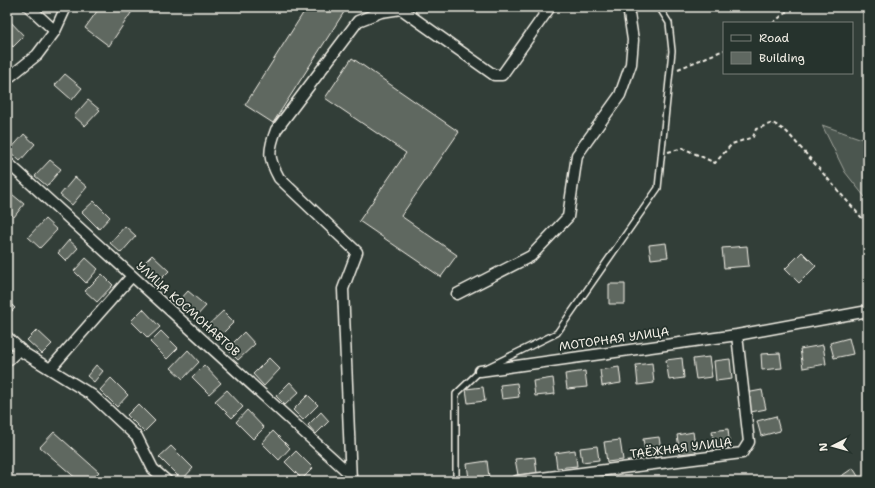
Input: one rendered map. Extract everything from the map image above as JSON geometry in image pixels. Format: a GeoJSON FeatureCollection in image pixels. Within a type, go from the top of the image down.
{"type":"FeatureCollection","features":[{"type":"Feature","properties":{"kind":"street"},"geometry":{"type":"LineString","coordinates":[[29,7],[55,31]]}},
{"type":"Feature","properties":{"kind":"street"},"geometry":{"type":"LineString","coordinates":[[7,79],[37,54],[55,31],[66,7]]}},
{"type":"Feature","properties":{"kind":"street"},"geometry":{"type":"LineString","coordinates":[[351,478],[343,289],[357,252],[279,178],[271,163],[270,147],[276,130],[358,21],[381,12],[401,9],[494,75],[502,75],[550,7]]}},
{"type":"Feature","properties":{"kind":"street"},"geometry":{"type":"LineString","coordinates":[[457,294],[531,256],[568,217],[577,155],[620,95],[631,64],[633,40],[628,7]]}},
{"type":"Feature","properties":{"kind":"street","name":"УЛИЦА КОСМОНАВТОВ"},"geometry":{"type":"LineString","coordinates":[[7,162],[351,478]]}},
{"type":"Feature","properties":{"kind":"street"},"geometry":{"type":"LineString","coordinates":[[51,368],[132,276]]}},
{"type":"Feature","properties":{"kind":"street","name":"МОТОРНАЯ УЛИЦА"},"geometry":{"type":"LineString","coordinates":[[480,371],[737,335],[868,311]]}},
{"type":"Feature","properties":{"kind":"street","name":"ТАЁЖНАЯ УЛИЦА"},"geometry":{"type":"LineString","coordinates":[[517,481],[742,453],[749,442],[737,335]]}},
{"type":"Feature","properties":{"kind":"street"},"geometry":{"type":"LineString","coordinates":[[7,337],[20,349],[92,395],[137,437],[152,469],[167,481]]}},
{"type":"Feature","properties":{"kind":"street"},"geometry":{"type":"LineString","coordinates":[[7,361],[20,349]]}},
{"type":"Feature","properties":{"kind":"lane"},"geometry":{"type":"LineString","coordinates":[[456,481],[456,394],[480,371],[557,333],[658,188],[672,51],[669,22],[659,7]]}},
{"type":"Feature","properties":{"kind":"path"},"geometry":{"type":"LineString","coordinates":[[774,22],[792,7]]}},
{"type":"Feature","properties":{"kind":"path"},"geometry":{"type":"LineString","coordinates":[[669,72],[723,50]]}},
{"type":"Feature","properties":{"kind":"path"},"geometry":{"type":"LineString","coordinates":[[661,154],[683,148],[715,163],[732,144],[753,137],[756,129],[773,123],[787,132],[868,225]]}},
{"type":"Feature","properties":{"kind":"shaded area"},"geometry":{"type":"Polygon","coordinates":[[[822,125],[868,141],[868,201],[845,172],[822,125]]]}},
{"type":"Feature","properties":{"kind":"building"},"geometry":{"type":"Polygon","coordinates":[[[100,7],[135,7],[109,46],[85,28],[100,7]]]}},
{"type":"Feature","properties":{"kind":"building"},"geometry":{"type":"Polygon","coordinates":[[[307,7],[343,7],[346,9],[273,123],[245,105],[307,7]]]}},
{"type":"Feature","properties":{"kind":"building"},"geometry":{"type":"Polygon","coordinates":[[[9,20],[24,36],[13,47],[7,40],[7,22],[9,20]]]}},
{"type":"Feature","properties":{"kind":"building"},"geometry":{"type":"Polygon","coordinates":[[[352,58],[459,132],[401,216],[457,255],[441,277],[359,221],[406,153],[325,98],[352,58]]]}},
{"type":"Feature","properties":{"kind":"building"},"geometry":{"type":"Polygon","coordinates":[[[65,74],[82,88],[72,100],[55,85],[65,74]]]}},
{"type":"Feature","properties":{"kind":"building"},"geometry":{"type":"Polygon","coordinates":[[[88,100],[100,110],[85,126],[74,116],[88,100]]]}},
{"type":"Feature","properties":{"kind":"building"},"geometry":{"type":"Polygon","coordinates":[[[24,134],[35,144],[20,161],[9,151],[24,134]]]}},
{"type":"Feature","properties":{"kind":"building"},"geometry":{"type":"Polygon","coordinates":[[[50,160],[61,169],[47,186],[35,176],[50,160]]]}},
{"type":"Feature","properties":{"kind":"building"},"geometry":{"type":"Polygon","coordinates":[[[75,177],[87,187],[72,205],[60,195],[75,177]]]}},
{"type":"Feature","properties":{"kind":"building"},"geometry":{"type":"Polygon","coordinates":[[[7,190],[24,204],[14,217],[7,211],[7,190]]]}},
{"type":"Feature","properties":{"kind":"building"},"geometry":{"type":"Polygon","coordinates":[[[94,201],[110,217],[99,229],[82,212],[94,201]]]}},
{"type":"Feature","properties":{"kind":"building"},"geometry":{"type":"Polygon","coordinates":[[[45,219],[57,230],[40,248],[28,237],[45,219]]]}},
{"type":"Feature","properties":{"kind":"building"},"geometry":{"type":"Polygon","coordinates":[[[125,226],[136,236],[121,253],[110,243],[125,226]]]}},
{"type":"Feature","properties":{"kind":"building"},"geometry":{"type":"Polygon","coordinates":[[[69,240],[78,248],[66,261],[58,253],[69,240]]]}},
{"type":"Feature","properties":{"kind":"building"},"geometry":{"type":"Polygon","coordinates":[[[666,243],[668,257],[651,259],[649,245],[666,243]]]}},
{"type":"Feature","properties":{"kind":"building"},"geometry":{"type":"Polygon","coordinates":[[[747,246],[749,266],[724,268],[722,248],[747,246]]]}},
{"type":"Feature","properties":{"kind":"building"},"geometry":{"type":"Polygon","coordinates":[[[802,252],[816,266],[799,283],[785,269],[802,252]]]}},
{"type":"Feature","properties":{"kind":"building"},"geometry":{"type":"Polygon","coordinates":[[[152,255],[169,271],[157,283],[141,266],[152,255]]]}},
{"type":"Feature","properties":{"kind":"building"},"geometry":{"type":"Polygon","coordinates":[[[86,258],[98,269],[86,283],[74,271],[86,258]]]}},
{"type":"Feature","properties":{"kind":"building"},"geometry":{"type":"Polygon","coordinates":[[[102,274],[113,285],[97,302],[85,291],[102,274]]]}},
{"type":"Feature","properties":{"kind":"building"},"geometry":{"type":"Polygon","coordinates":[[[609,284],[625,284],[625,304],[609,304],[609,284]]]}},
{"type":"Feature","properties":{"kind":"building"},"geometry":{"type":"Polygon","coordinates":[[[188,291],[206,306],[195,318],[177,303],[188,291]]]}},
{"type":"Feature","properties":{"kind":"building"},"geometry":{"type":"Polygon","coordinates":[[[7,300],[15,308],[7,316],[7,300]]]}},
{"type":"Feature","properties":{"kind":"building"},"geometry":{"type":"Polygon","coordinates":[[[143,309],[160,327],[148,338],[131,321],[143,309]]]}},
{"type":"Feature","properties":{"kind":"building"},"geometry":{"type":"Polygon","coordinates":[[[223,311],[234,322],[217,339],[206,327],[223,311]]]}},
{"type":"Feature","properties":{"kind":"building"},"geometry":{"type":"Polygon","coordinates":[[[37,330],[52,344],[42,354],[27,340],[37,330]]]}},
{"type":"Feature","properties":{"kind":"building"},"geometry":{"type":"Polygon","coordinates":[[[161,331],[178,348],[167,359],[150,342],[161,331]]]}},
{"type":"Feature","properties":{"kind":"building"},"geometry":{"type":"Polygon","coordinates":[[[244,332],[255,344],[238,360],[227,349],[244,332]]]}},
{"type":"Feature","properties":{"kind":"building"},"geometry":{"type":"Polygon","coordinates":[[[849,338],[853,354],[834,358],[830,343],[849,338]]]}},
{"type":"Feature","properties":{"kind":"building"},"geometry":{"type":"Polygon","coordinates":[[[823,345],[826,364],[803,368],[800,349],[823,345]]]}},
{"type":"Feature","properties":{"kind":"building"},"geometry":{"type":"Polygon","coordinates":[[[188,350],[199,362],[183,379],[171,368],[188,350]]]}},
{"type":"Feature","properties":{"kind":"building"},"geometry":{"type":"Polygon","coordinates":[[[780,353],[782,368],[762,370],[761,354],[780,353]]]}},
{"type":"Feature","properties":{"kind":"building"},"geometry":{"type":"Polygon","coordinates":[[[709,357],[712,377],[696,379],[693,359],[709,357]]]}},
{"type":"Feature","properties":{"kind":"building"},"geometry":{"type":"Polygon","coordinates":[[[269,358],[280,369],[264,386],[253,374],[269,358]]]}},
{"type":"Feature","properties":{"kind":"building"},"geometry":{"type":"Polygon","coordinates":[[[682,358],[684,378],[669,380],[666,360],[682,358]]]}},
{"type":"Feature","properties":{"kind":"building"},"geometry":{"type":"Polygon","coordinates":[[[730,359],[732,379],[716,381],[714,361],[730,359]]]}},
{"type":"Feature","properties":{"kind":"building"},"geometry":{"type":"Polygon","coordinates":[[[652,363],[654,383],[638,385],[636,365],[652,363]]]}},
{"type":"Feature","properties":{"kind":"building"},"geometry":{"type":"Polygon","coordinates":[[[96,365],[103,371],[94,382],[87,376],[96,365]]]}},
{"type":"Feature","properties":{"kind":"building"},"geometry":{"type":"Polygon","coordinates":[[[204,365],[221,383],[209,394],[192,377],[204,365]]]}},
{"type":"Feature","properties":{"kind":"building"},"geometry":{"type":"Polygon","coordinates":[[[619,367],[621,383],[602,386],[600,370],[619,367]]]}},
{"type":"Feature","properties":{"kind":"building"},"geometry":{"type":"Polygon","coordinates":[[[585,371],[587,387],[567,389],[565,374],[585,371]]]}},
{"type":"Feature","properties":{"kind":"building"},"geometry":{"type":"Polygon","coordinates":[[[111,378],[128,395],[117,407],[100,390],[111,378]]]}},
{"type":"Feature","properties":{"kind":"building"},"geometry":{"type":"Polygon","coordinates":[[[553,378],[555,394],[535,396],[533,381],[553,378]]]}},
{"type":"Feature","properties":{"kind":"building"},"geometry":{"type":"Polygon","coordinates":[[[290,382],[299,392],[285,405],[276,396],[290,382]]]}},
{"type":"Feature","properties":{"kind":"building"},"geometry":{"type":"Polygon","coordinates":[[[517,383],[519,397],[502,399],[500,385],[517,383]]]}},
{"type":"Feature","properties":{"kind":"building"},"geometry":{"type":"Polygon","coordinates":[[[483,387],[485,401],[468,403],[466,389],[483,387]]]}},
{"type":"Feature","properties":{"kind":"building"},"geometry":{"type":"Polygon","coordinates":[[[227,390],[243,407],[232,418],[215,401],[227,390]]]}},
{"type":"Feature","properties":{"kind":"building"},"geometry":{"type":"Polygon","coordinates":[[[762,390],[766,409],[751,412],[746,393],[762,390]]]}},
{"type":"Feature","properties":{"kind":"building"},"geometry":{"type":"Polygon","coordinates":[[[308,395],[318,405],[303,420],[293,410],[308,395]]]}},
{"type":"Feature","properties":{"kind":"building"},"geometry":{"type":"Polygon","coordinates":[[[138,404],[155,421],[144,432],[127,415],[138,404]]]}},
{"type":"Feature","properties":{"kind":"building"},"geometry":{"type":"Polygon","coordinates":[[[247,410],[264,428],[253,439],[236,422],[247,410]]]}},
{"type":"Feature","properties":{"kind":"building"},"geometry":{"type":"Polygon","coordinates":[[[321,412],[329,421],[316,434],[308,425],[321,412]]]}},
{"type":"Feature","properties":{"kind":"building"},"geometry":{"type":"Polygon","coordinates":[[[776,416],[780,431],[761,436],[757,421],[776,416]]]}},
{"type":"Feature","properties":{"kind":"building"},"geometry":{"type":"Polygon","coordinates":[[[728,429],[730,448],[714,450],[712,431],[728,429]]]}},
{"type":"Feature","properties":{"kind":"building"},"geometry":{"type":"Polygon","coordinates":[[[273,431],[290,448],[279,460],[262,443],[273,431]]]}},
{"type":"Feature","properties":{"kind":"building"},"geometry":{"type":"Polygon","coordinates":[[[54,432],[99,472],[91,481],[79,481],[40,447],[54,432]]]}},
{"type":"Feature","properties":{"kind":"building"},"geometry":{"type":"Polygon","coordinates":[[[693,432],[696,452],[680,454],[677,435],[693,432]]]}},
{"type":"Feature","properties":{"kind":"building"},"geometry":{"type":"Polygon","coordinates":[[[659,437],[662,456],[646,458],[643,439],[659,437]]]}},
{"type":"Feature","properties":{"kind":"building"},"geometry":{"type":"Polygon","coordinates":[[[620,440],[623,460],[607,462],[604,442],[620,440]]]}},
{"type":"Feature","properties":{"kind":"building"},"geometry":{"type":"Polygon","coordinates":[[[171,446],[193,468],[182,480],[159,457],[171,446]]]}},
{"type":"Feature","properties":{"kind":"building"},"geometry":{"type":"Polygon","coordinates":[[[597,446],[599,460],[582,462],[580,448],[597,446]]]}},
{"type":"Feature","properties":{"kind":"building"},"geometry":{"type":"Polygon","coordinates":[[[575,450],[577,466],[557,468],[555,453],[575,450]]]}},
{"type":"Feature","properties":{"kind":"building"},"geometry":{"type":"Polygon","coordinates":[[[296,451],[313,468],[302,479],[285,462],[296,451]]]}},
{"type":"Feature","properties":{"kind":"building"},"geometry":{"type":"Polygon","coordinates":[[[535,457],[537,473],[518,475],[515,459],[535,457]]]}},
{"type":"Feature","properties":{"kind":"building"},"geometry":{"type":"Polygon","coordinates":[[[487,461],[489,477],[469,479],[467,464],[487,461]]]}},
{"type":"Feature","properties":{"kind":"building"},"geometry":{"type":"Polygon","coordinates":[[[853,468],[861,481],[842,481],[840,477],[853,468]]]}}]}
